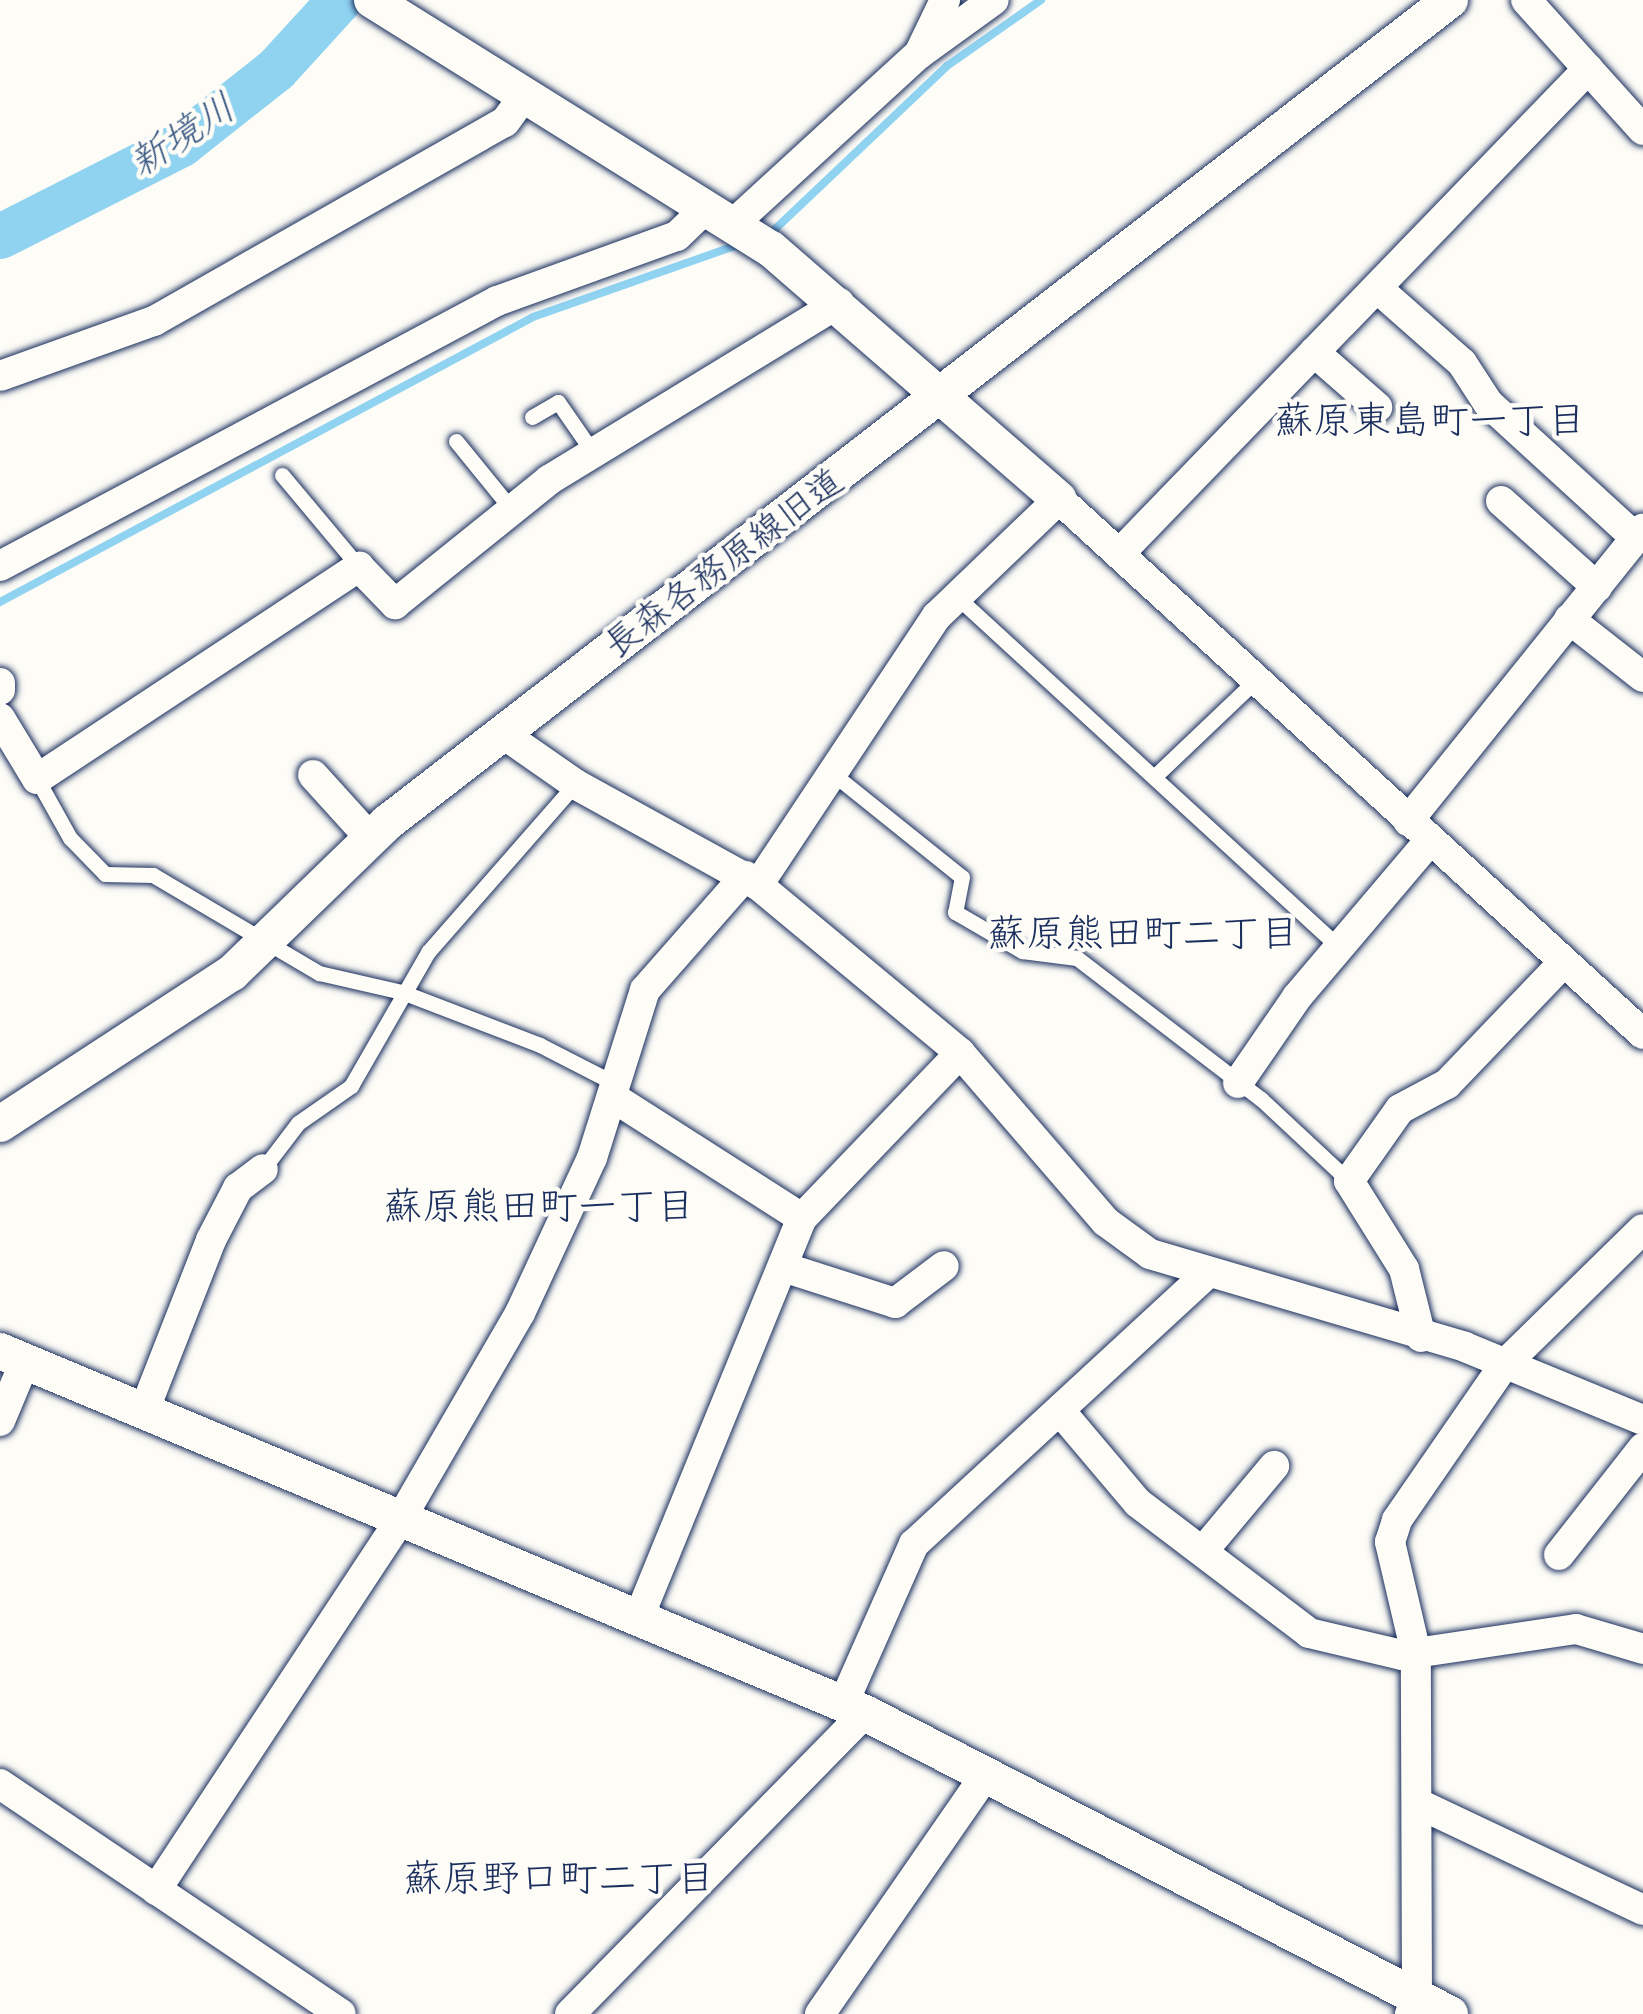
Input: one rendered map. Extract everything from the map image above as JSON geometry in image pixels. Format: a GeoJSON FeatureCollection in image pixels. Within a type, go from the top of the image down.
{"type":"FeatureCollection","features":[{"type":"Feature","properties":{"kind":"street"},"geometry":{"type":"LineString","coordinates":[[919,54],[945,0]]}},
{"type":"Feature","properties":{"kind":"street"},"geometry":{"type":"LineString","coordinates":[[0,566],[497,301],[724,222],[919,54],[994,0]]}},
{"type":"Feature","properties":{"kind":"street","name":"長森各務原線旧道"},"geometry":{"type":"LineString","coordinates":[[0,1124],[270,942],[371,838],[502,733],[1450,0]]}},
{"type":"Feature","properties":{"kind":"street"},"geometry":{"type":"LineString","coordinates":[[1526,0],[1643,130]]}},
{"type":"Feature","properties":{"kind":"street"},"geometry":{"type":"LineString","coordinates":[[398,8],[524,96],[771,250],[839,303],[1258,678],[1643,1034]]}},
{"type":"Feature","properties":{"kind":"street"},"geometry":{"type":"LineString","coordinates":[[1118,554],[1588,69]]}},
{"type":"Feature","properties":{"kind":"street"},"geometry":{"type":"LineString","coordinates":[[0,376],[154,321],[505,122],[524,96]]}},
{"type":"Feature","properties":{"kind":"street"},"geometry":{"type":"LineString","coordinates":[[1238,1083],[1297,997],[1342,950],[1419,830],[1569,619],[1639,533],[1488,403],[1462,362],[1377,288]]}},
{"type":"Feature","properties":{"kind":"street"},"geometry":{"type":"LineString","coordinates":[[6,740],[38,778],[359,567],[395,604],[512,510],[594,454],[839,303]]}},
{"type":"Feature","properties":{"kind":"street"},"geometry":{"type":"LineString","coordinates":[[1314,352],[1377,407]]}},
{"type":"Feature","properties":{"kind":"street"},"geometry":{"type":"LineString","coordinates":[[156,1890],[400,1520],[520,1313],[615,1091],[645,990],[751,880],[956,596],[1059,499]]}},
{"type":"Feature","properties":{"kind":"street"},"geometry":{"type":"LineString","coordinates":[[1502,501],[1597,586]]}},
{"type":"Feature","properties":{"kind":"street"},"geometry":{"type":"LineString","coordinates":[[1569,619],[1643,677]]}},
{"type":"Feature","properties":{"kind":"street"},"geometry":{"type":"LineString","coordinates":[[502,733],[575,784],[751,880],[960,1053],[1106,1222],[1150,1254],[1421,1337],[1643,1420]]}},
{"type":"Feature","properties":{"kind":"street"},"geometry":{"type":"LineString","coordinates":[[314,775],[371,838]]}},
{"type":"Feature","properties":{"kind":"street"},"geometry":{"type":"LineString","coordinates":[[1421,1337],[1404,1269],[1348,1181],[1400,1109],[1448,1084],[1564,962]]}},
{"type":"Feature","properties":{"kind":"street"},"geometry":{"type":"LineString","coordinates":[[639,1617],[802,1218],[960,1053]]}},
{"type":"Feature","properties":{"kind":"street"},"geometry":{"type":"LineString","coordinates":[[615,1091],[802,1218]]}},
{"type":"Feature","properties":{"kind":"street"},"geometry":{"type":"LineString","coordinates":[[144,1411],[212,1240],[238,1188],[263,1169]]}},
{"type":"Feature","properties":{"kind":"street"},"geometry":{"type":"LineString","coordinates":[[1413,2006],[1419,1804],[1416,1653],[1390,1542],[1504,1365],[1643,1228]]}},
{"type":"Feature","properties":{"kind":"street"},"geometry":{"type":"LineString","coordinates":[[783,1267],[895,1303],[944,1266]]}},
{"type":"Feature","properties":{"kind":"street"},"geometry":{"type":"LineString","coordinates":[[570,2014],[854,1709],[914,1544],[1207,1274]]}},
{"type":"Feature","properties":{"kind":"street"},"geometry":{"type":"LineString","coordinates":[[0,1421],[12,1356],[854,1709],[986,1773],[1413,2006],[1450,2014]]}},
{"type":"Feature","properties":{"kind":"street"},"geometry":{"type":"LineString","coordinates":[[1061,1412],[1138,1503],[1309,1633],[1416,1653],[1576,1629],[1643,1649]]}},
{"type":"Feature","properties":{"kind":"street"},"geometry":{"type":"LineString","coordinates":[[1559,1555],[1643,1448]]}},
{"type":"Feature","properties":{"kind":"street"},"geometry":{"type":"LineString","coordinates":[[1203,1551],[1274,1466]]}},
{"type":"Feature","properties":{"kind":"street"},"geometry":{"type":"LineString","coordinates":[[820,2014],[986,1773]]}},
{"type":"Feature","properties":{"kind":"street"},"geometry":{"type":"LineString","coordinates":[[0,1784],[341,2014]]}},
{"type":"Feature","properties":{"kind":"street"},"geometry":{"type":"LineString","coordinates":[[1419,1804],[1643,1910]]}},
{"type":"Feature","properties":{"kind":"lane"},"geometry":{"type":"LineString","coordinates":[[532,417],[558,402],[594,454]]}},
{"type":"Feature","properties":{"kind":"lane"},"geometry":{"type":"LineString","coordinates":[[456,441],[512,510]]}},
{"type":"Feature","properties":{"kind":"lane"},"geometry":{"type":"LineString","coordinates":[[282,475],[359,567]]}},
{"type":"Feature","properties":{"kind":"lane"},"geometry":{"type":"LineString","coordinates":[[956,596],[1342,950]]}},
{"type":"Feature","properties":{"kind":"lane"},"geometry":{"type":"LineString","coordinates":[[1154,777],[1258,678]]}},
{"type":"Feature","properties":{"kind":"lane"},"geometry":{"type":"LineString","coordinates":[[832,772],[962,877],[955,912],[1022,951],[1077,958],[1238,1083],[1348,1181]]}},
{"type":"Feature","properties":{"kind":"lane"},"geometry":{"type":"LineString","coordinates":[[38,778],[70,838],[105,874],[153,875],[319,973],[402,992],[540,1045],[615,1091]]}},
{"type":"Feature","properties":{"kind":"lane"},"geometry":{"type":"LineString","coordinates":[[263,1169],[298,1123],[351,1086],[402,992],[513,848],[575,784]]}},
{"type":"Feature","properties":{"kind":"waterway","name":"新境川"},"geometry":{"type":"LineString","coordinates":[[0,236],[181,144],[276,69],[339,0]]}},
{"type":"Feature","properties":{"kind":"waterway"},"geometry":{"type":"LineString","coordinates":[[771,233],[947,66],[1041,0]]}},
{"type":"Feature","properties":{"kind":"waterway"},"geometry":{"type":"LineString","coordinates":[[0,602],[533,317],[740,244]]}},
{"type":"Feature","properties":{"kind":"district","name":"蘇原東島町一丁目"},"geometry":{"type":"Point","coordinates":[1430,420]}},
{"type":"Feature","properties":{"kind":"district","name":"蘇原熊田町二丁目"},"geometry":{"type":"Point","coordinates":[1143,933]}},
{"type":"Feature","properties":{"kind":"district","name":"蘇原熊田町一丁目"},"geometry":{"type":"Point","coordinates":[539,1206]}},
{"type":"Feature","properties":{"kind":"district","name":"蘇原野口町二丁目"},"geometry":{"type":"Point","coordinates":[559,1878]}}]}
